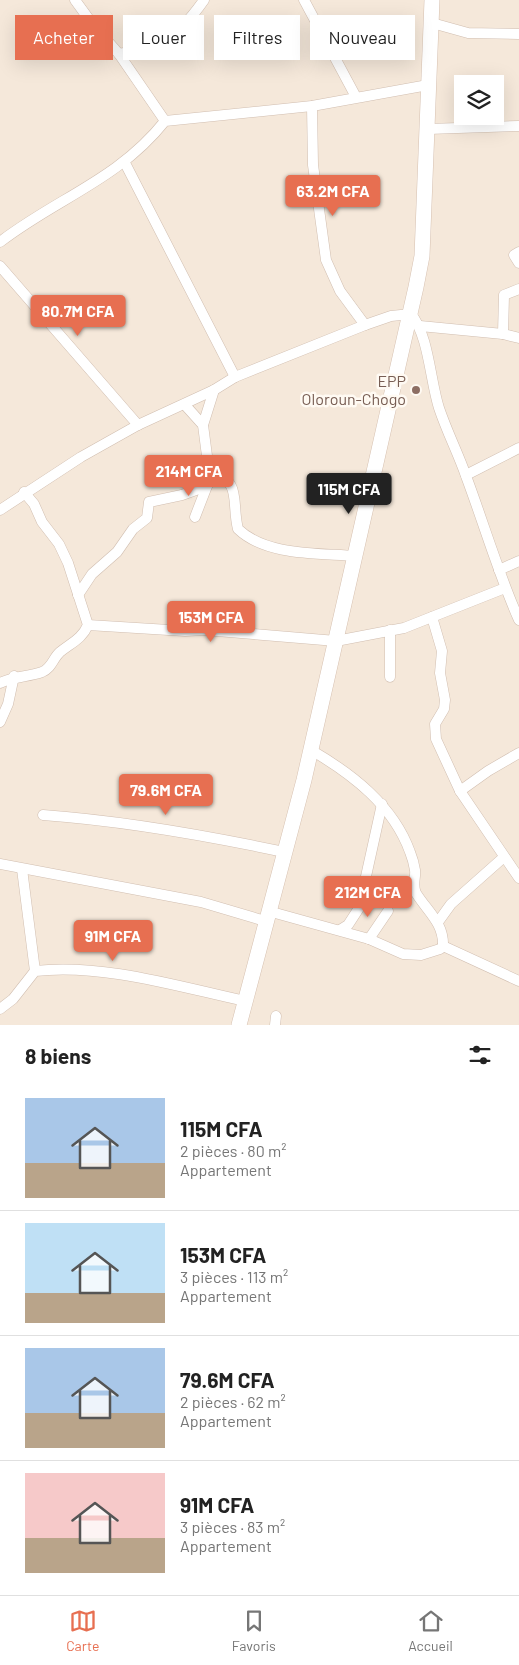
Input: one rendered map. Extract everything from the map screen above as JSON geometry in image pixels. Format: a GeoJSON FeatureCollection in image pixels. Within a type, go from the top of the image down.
{"type":"FeatureCollection","features":[{"type":"Feature","properties":{"kind":"street"},"geometry":{"type":"LineString","coordinates":[[75,0],[119,54],[165,121]]}},
{"type":"Feature","properties":{"kind":"street"},"geometry":{"type":"LineString","coordinates":[[119,54],[143,50],[174,36],[186,24],[204,0]]}},
{"type":"Feature","properties":{"kind":"street"},"geometry":{"type":"LineString","coordinates":[[304,0],[356,97]]}},
{"type":"Feature","properties":{"kind":"street"},"geometry":{"type":"LineString","coordinates":[[239,1025],[311,750],[355,556],[415,320],[422,256],[432,0]]}},
{"type":"Feature","properties":{"kind":"street"},"geometry":{"type":"LineString","coordinates":[[432,23],[468,33],[519,34]]}},
{"type":"Feature","properties":{"kind":"street"},"geometry":{"type":"LineString","coordinates":[[0,242],[20,226],[62,204],[125,162],[149,141],[165,121],[312,106],[428,85]]}},
{"type":"Feature","properties":{"kind":"street"},"geometry":{"type":"LineString","coordinates":[[312,106],[312,165],[326,260],[340,291],[365,325]]}},
{"type":"Feature","properties":{"kind":"street"},"geometry":{"type":"LineString","coordinates":[[428,129],[519,126]]}},
{"type":"Feature","properties":{"kind":"street"},"geometry":{"type":"LineString","coordinates":[[125,162],[235,377]]}},
{"type":"Feature","properties":{"kind":"street"},"geometry":{"type":"LineString","coordinates":[[519,252],[514,255],[519,263]]}},
{"type":"Feature","properties":{"kind":"street"},"geometry":{"type":"LineString","coordinates":[[0,266],[138,425]]}},
{"type":"Feature","properties":{"kind":"street"},"geometry":{"type":"LineString","coordinates":[[503,334],[504,296],[519,289]]}},
{"type":"Feature","properties":{"kind":"street"},"geometry":{"type":"LineString","coordinates":[[0,510],[24,492],[80,457],[138,425],[185,405],[235,377],[391,316],[519,338]]}},
{"type":"Feature","properties":{"kind":"street"},"geometry":{"type":"LineString","coordinates":[[415,320],[446,430],[466,475],[505,588],[519,620]]}},
{"type":"Feature","properties":{"kind":"street"},"geometry":{"type":"LineString","coordinates":[[194,517],[207,486],[209,475],[203,424],[214,390]]}},
{"type":"Feature","properties":{"kind":"street"},"geometry":{"type":"LineString","coordinates":[[185,405],[203,424]]}},
{"type":"Feature","properties":{"kind":"street"},"geometry":{"type":"LineString","coordinates":[[466,475],[519,448]]}},
{"type":"Feature","properties":{"kind":"street"},"geometry":{"type":"LineString","coordinates":[[209,475],[224,476],[231,484],[238,528],[251,539],[293,552],[355,556]]}},
{"type":"Feature","properties":{"kind":"street"},"geometry":{"type":"LineString","coordinates":[[78,595],[92,574],[117,552],[133,529],[147,518],[149,502],[182,495],[207,486]]}},
{"type":"Feature","properties":{"kind":"street"},"geometry":{"type":"LineString","coordinates":[[24,492],[59,544],[68,563],[88,625]]}},
{"type":"Feature","properties":{"kind":"street"},"geometry":{"type":"LineString","coordinates":[[499,570],[519,561]]}},
{"type":"Feature","properties":{"kind":"street"},"geometry":{"type":"LineString","coordinates":[[88,625],[185,631],[205,630],[336,641],[404,628],[505,588]]}},
{"type":"Feature","properties":{"kind":"street"},"geometry":{"type":"LineString","coordinates":[[432,617],[442,651],[440,673],[445,700],[444,709],[436,719],[436,739],[460,791],[519,878]]}},
{"type":"Feature","properties":{"kind":"street"},"geometry":{"type":"LineString","coordinates":[[0,683],[14,676],[44,672],[51,666],[59,653],[80,638],[88,625]]}},
{"type":"Feature","properties":{"kind":"street"},"geometry":{"type":"LineString","coordinates":[[390,630],[390,677]]}},
{"type":"Feature","properties":{"kind":"street"},"geometry":{"type":"LineString","coordinates":[[0,722],[8,704],[14,676]]}},
{"type":"Feature","properties":{"kind":"street"},"geometry":{"type":"LineString","coordinates":[[311,750],[346,770],[382,804],[409,850],[415,871],[415,891],[438,922],[443,946]]}},
{"type":"Feature","properties":{"kind":"street"},"geometry":{"type":"LineString","coordinates":[[460,791],[488,771],[519,753]]}},
{"type":"Feature","properties":{"kind":"street"},"geometry":{"type":"LineString","coordinates":[[340,930],[348,926],[359,908],[382,804]]}},
{"type":"Feature","properties":{"kind":"street"},"geometry":{"type":"LineString","coordinates":[[44,815],[166,828],[284,852]]}},
{"type":"Feature","properties":{"kind":"street"},"geometry":{"type":"LineString","coordinates":[[438,922],[451,904],[504,857]]}},
{"type":"Feature","properties":{"kind":"street"},"geometry":{"type":"LineString","coordinates":[[0,864],[340,930],[369,938],[403,954],[421,954],[440,949],[443,946]]}},
{"type":"Feature","properties":{"kind":"street"},"geometry":{"type":"LineString","coordinates":[[0,1009],[13,999],[35,971],[22,869]]}},
{"type":"Feature","properties":{"kind":"street"},"geometry":{"type":"LineString","coordinates":[[369,938],[388,911]]}},
{"type":"Feature","properties":{"kind":"street"},"geometry":{"type":"LineString","coordinates":[[443,946],[519,981]]}},
{"type":"Feature","properties":{"kind":"street"},"geometry":{"type":"LineString","coordinates":[[35,971],[96,972],[245,1000]]}},
{"type":"Feature","properties":{"kind":"shaded area"},"geometry":{"type":"Polygon","coordinates":[[[0,0],[519,0],[519,1025],[0,1025],[0,0]]]}},
{"type":"Feature","properties":{"kind":"place","name":"EPP Oloroun-Chogo"},"geometry":{"type":"Point","coordinates":[416,390]}}]}
